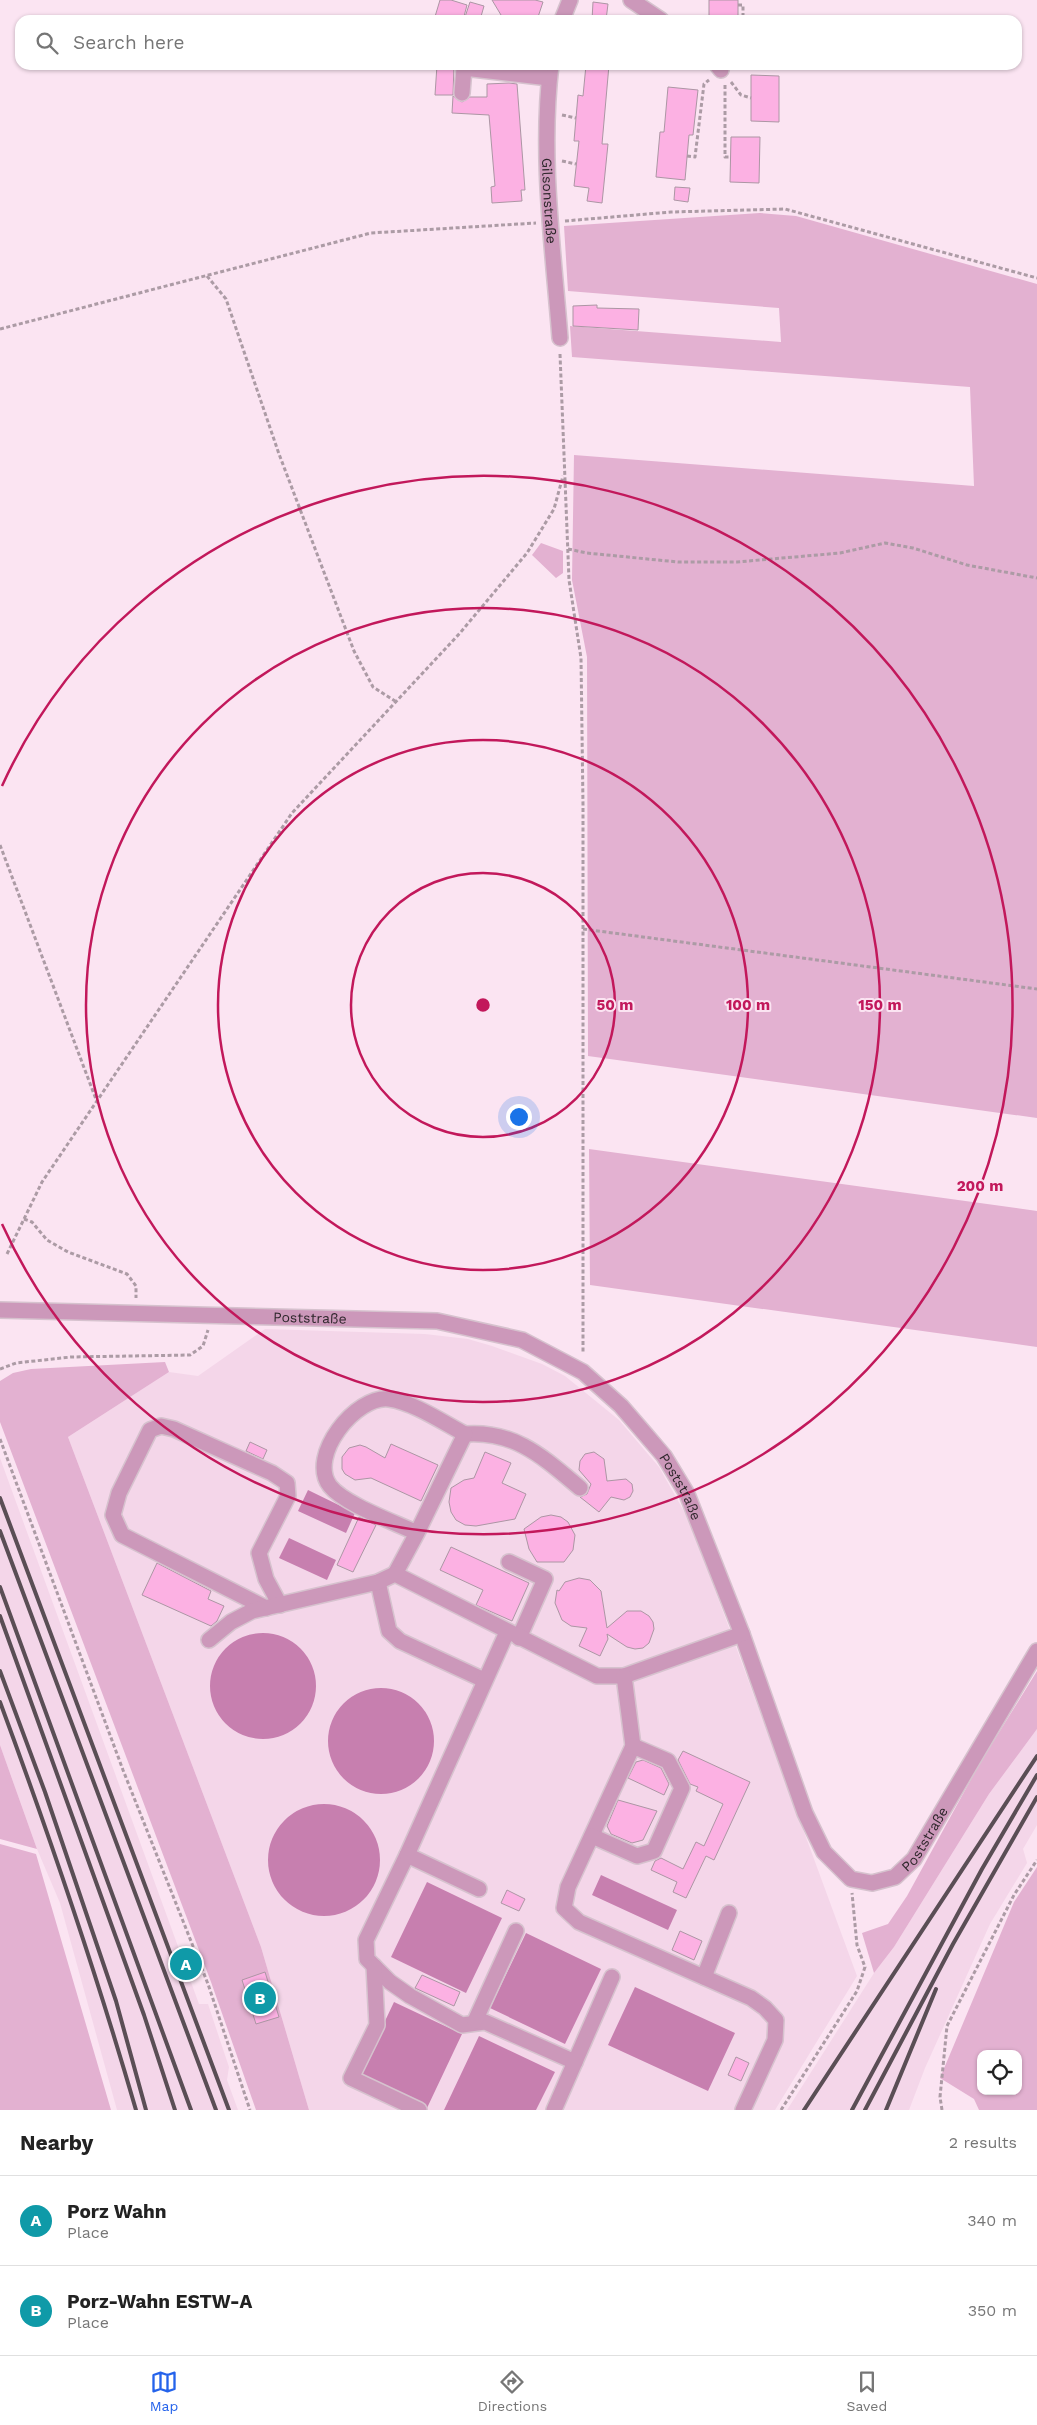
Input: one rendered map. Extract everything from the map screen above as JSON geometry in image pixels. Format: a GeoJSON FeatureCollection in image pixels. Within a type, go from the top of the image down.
{"type":"FeatureCollection","features":[{"type":"Feature","properties":{"kind":"street"},"geometry":{"type":"LineString","coordinates":[[564,15],[570,0]]}},
{"type":"Feature","properties":{"kind":"street"},"geometry":{"type":"LineString","coordinates":[[631,0],[654,15]]}},
{"type":"Feature","properties":{"kind":"street"},"geometry":{"type":"LineString","coordinates":[[462,92],[464,70]]}},
{"type":"Feature","properties":{"kind":"street"},"geometry":{"type":"LineString","coordinates":[[507,70],[550,72]]}},
{"type":"Feature","properties":{"kind":"street","name":"Gilsonstraße"},"geometry":{"type":"LineString","coordinates":[[550,72],[547,157],[560,338]]}},
{"type":"Feature","properties":{"kind":"street","name":"Poststraße"},"geometry":{"type":"LineString","coordinates":[[0,1310],[437,1321],[522,1340],[583,1372],[621,1406],[664,1456],[687,1494],[742,1634],[805,1813],[824,1852],[851,1879],[872,1883],[887,1879],[894,1876],[914,1860],[1037,1651]]}},
{"type":"Feature","properties":{"kind":"street"},"geometry":{"type":"LineString","coordinates":[[417,1532],[339,1496],[328,1484],[324,1468],[326,1451],[333,1438],[351,1415],[370,1402],[388,1399],[407,1404],[466,1434],[486,1432],[499,1434],[542,1457],[580,1488]]}},
{"type":"Feature","properties":{"kind":"street"},"geometry":{"type":"LineString","coordinates":[[161,1426],[174,1429],[272,1473],[287,1483],[288,1496],[260,1553],[273,1606],[122,1535],[113,1515],[119,1493],[150,1430],[161,1426]]}},
{"type":"Feature","properties":{"kind":"street"},"geometry":{"type":"LineString","coordinates":[[209,1640],[231,1622],[252,1611],[378,1582],[395,1574],[466,1434]]}},
{"type":"Feature","properties":{"kind":"street"},"geometry":{"type":"LineString","coordinates":[[509,1562],[545,1579],[513,1635],[484,1680],[407,1855],[366,1940],[367,1959],[390,1982],[410,1996],[462,2025],[475,2021],[485,2022],[575,2062]]}},
{"type":"Feature","properties":{"kind":"street"},"geometry":{"type":"LineString","coordinates":[[395,1574],[597,1676],[624,1676],[742,1634]]}},
{"type":"Feature","properties":{"kind":"street"},"geometry":{"type":"LineString","coordinates":[[378,1582],[389,1631],[400,1641],[484,1680]]}},
{"type":"Feature","properties":{"kind":"street"},"geometry":{"type":"LineString","coordinates":[[624,1676],[633,1746],[568,1887],[564,1908],[578,1922],[751,1998],[765,2008],[776,2020],[775,2040],[743,2110]]}},
{"type":"Feature","properties":{"kind":"street"},"geometry":{"type":"LineString","coordinates":[[592,1836],[637,1856],[654,1851],[682,1788],[668,1761],[633,1746]]}},
{"type":"Feature","properties":{"kind":"street"},"geometry":{"type":"LineString","coordinates":[[407,1855],[479,1889]]}},
{"type":"Feature","properties":{"kind":"street"},"geometry":{"type":"LineString","coordinates":[[704,1977],[729,1913]]}},
{"type":"Feature","properties":{"kind":"street"},"geometry":{"type":"LineString","coordinates":[[475,2021],[516,1931]]}},
{"type":"Feature","properties":{"kind":"street"},"geometry":{"type":"LineString","coordinates":[[374,1966],[377,2025],[351,2078],[419,2110]]}},
{"type":"Feature","properties":{"kind":"street"},"geometry":{"type":"LineString","coordinates":[[554,2110],[612,1977]]}},
{"type":"Feature","properties":{"kind":"path"},"geometry":{"type":"LineString","coordinates":[[738,5],[743,5],[743,15]]}},
{"type":"Feature","properties":{"kind":"path"},"geometry":{"type":"LineString","coordinates":[[687,156],[695,157],[698,111],[704,84],[716,70]]}},
{"type":"Feature","properties":{"kind":"path"},"geometry":{"type":"LineString","coordinates":[[720,70],[727,91],[725,157],[731,157]]}},
{"type":"Feature","properties":{"kind":"path"},"geometry":{"type":"LineString","coordinates":[[721,70],[741,95],[751,98]]}},
{"type":"Feature","properties":{"kind":"path"},"geometry":{"type":"LineString","coordinates":[[0,329],[371,233],[551,222],[671,212],[785,209],[1037,278]]}},
{"type":"Feature","properties":{"kind":"path"},"geometry":{"type":"LineString","coordinates":[[207,276],[226,298],[279,454],[354,651],[373,687],[395,700]]}},
{"type":"Feature","properties":{"kind":"path"},"geometry":{"type":"LineString","coordinates":[[560,338],[569,580],[580,658],[583,929],[583,1372]]}},
{"type":"Feature","properties":{"kind":"path"},"geometry":{"type":"LineString","coordinates":[[7,1254],[42,1182],[292,813],[395,700],[460,633],[526,553],[554,509],[564,472]]}},
{"type":"Feature","properties":{"kind":"path"},"geometry":{"type":"LineString","coordinates":[[568,549],[597,554],[678,562],[737,562],[840,552],[885,543],[913,548],[967,566],[1037,578]]}},
{"type":"Feature","properties":{"kind":"path"},"geometry":{"type":"LineString","coordinates":[[0,845],[97,1102]]}},
{"type":"Feature","properties":{"kind":"path"},"geometry":{"type":"LineString","coordinates":[[583,929],[1037,989]]}},
{"type":"Feature","properties":{"kind":"path"},"geometry":{"type":"LineString","coordinates":[[24,1219],[32,1222],[47,1240],[68,1252],[127,1274],[136,1286],[136,1298]]}},
{"type":"Feature","properties":{"kind":"path"},"geometry":{"type":"LineString","coordinates":[[0,1369],[16,1363],[71,1356],[190,1355],[203,1346],[212,1315]]}},
{"type":"Feature","properties":{"kind":"path"},"geometry":{"type":"LineString","coordinates":[[0,1439],[123,1770],[208,1984],[250,2110]]}},
{"type":"Feature","properties":{"kind":"path"},"geometry":{"type":"LineString","coordinates":[[942,2110],[940,2097],[947,2026],[1014,1895],[1037,1860]]}},
{"type":"Feature","properties":{"kind":"path"},"geometry":{"type":"LineString","coordinates":[[781,2110],[857,1991],[865,1968],[857,1945],[851,1879]]}},
{"type":"Feature","properties":{"kind":"shaded area"},"geometry":{"type":"Polygon","coordinates":[[[760,213],[796,216],[1037,284],[1037,1118],[588,1056],[587,657],[572,580],[574,455],[974,486],[970,387],[572,357],[570,326],[781,342],[779,308],[568,291],[564,226],[760,213]]]}},
{"type":"Feature","properties":{"kind":"shaded area"},"geometry":{"type":"Polygon","coordinates":[[[541,543],[563,551],[563,573],[556,578],[532,555],[541,543]]]}},
{"type":"Feature","properties":{"kind":"shaded area"},"geometry":{"type":"Polygon","coordinates":[[[589,1149],[1037,1211],[1037,1347],[590,1285],[589,1149]]]}},
{"type":"Feature","properties":{"kind":"shaded area"},"geometry":{"type":"Polygon","coordinates":[[[265,1329],[425,1334],[468,1339],[492,1346],[542,1364],[565,1376],[619,1420],[659,1467],[685,1513],[700,1549],[857,1976],[775,2110],[309,2110],[261,1947],[68,1437],[169,1372],[198,1376],[265,1329]]]}},
{"type":"Feature","properties":{"kind":"shaded area"},"geometry":{"type":"Polygon","coordinates":[[[165,1362],[169,1372],[68,1437],[261,1947],[309,2110],[256,2110],[211,1982],[0,1422],[0,1381],[13,1373],[31,1369],[165,1362]]]}},
{"type":"Feature","properties":{"kind":"shaded area"},"geometry":{"type":"Polygon","coordinates":[[[0,1458],[199,2004],[208,2004],[229,2067],[227,2080],[238,2110],[117,2110],[60,1903],[37,1849],[0,1745],[0,1458]]]}},
{"type":"Feature","properties":{"kind":"shaded area"},"geometry":{"type":"Polygon","coordinates":[[[308,1490],[355,1513],[346,1533],[298,1511],[308,1490]]]}},
{"type":"Feature","properties":{"kind":"shaded area"},"geometry":{"type":"Polygon","coordinates":[[[289,1538],[336,1560],[327,1580],[279,1558],[289,1538]]]}},
{"type":"Feature","properties":{"kind":"shaded area"},"geometry":{"type":"Polygon","coordinates":[[[263,1633],[283,1637],[300,1649],[312,1666],[316,1686],[312,1706],[300,1723],[283,1735],[263,1739],[243,1735],[226,1723],[214,1706],[210,1686],[214,1666],[226,1649],[243,1637],[263,1633]]]}},
{"type":"Feature","properties":{"kind":"shaded area"},"geometry":{"type":"Polygon","coordinates":[[[1037,1671],[1037,1729],[989,1794],[894,1947],[874,1973],[862,1933],[888,1924],[907,1896],[980,1763],[1037,1671]]]}},
{"type":"Feature","properties":{"kind":"shaded area"},"geometry":{"type":"Polygon","coordinates":[[[381,1688],[401,1692],[418,1704],[430,1721],[434,1741],[430,1761],[418,1778],[401,1790],[381,1794],[361,1790],[344,1778],[332,1761],[328,1741],[332,1721],[344,1704],[361,1692],[381,1688]]]}},
{"type":"Feature","properties":{"kind":"shaded area"},"geometry":{"type":"Polygon","coordinates":[[[1037,1729],[1037,1825],[1023,1849],[1027,1863],[990,1924],[925,2068],[909,2110],[787,2110],[874,1973],[894,1947],[989,1794],[1037,1729]]]}},
{"type":"Feature","properties":{"kind":"shaded area"},"geometry":{"type":"Polygon","coordinates":[[[0,1745],[37,1849],[0,1839],[0,1745]]]}},
{"type":"Feature","properties":{"kind":"shaded area"},"geometry":{"type":"Polygon","coordinates":[[[324,1804],[346,1808],[364,1820],[376,1838],[380,1860],[376,1882],[364,1900],[346,1912],[324,1916],[302,1912],[284,1900],[272,1882],[268,1860],[272,1838],[284,1820],[302,1808],[324,1804]]]}},
{"type":"Feature","properties":{"kind":"shaded area"},"geometry":{"type":"Polygon","coordinates":[[[0,1844],[36,1854],[111,2110],[0,2110],[0,1844]]]}},
{"type":"Feature","properties":{"kind":"shaded area"},"geometry":{"type":"Polygon","coordinates":[[[1037,1867],[1037,2110],[979,2110],[974,2099],[940,2078],[1014,1902],[1037,1867]]]}},
{"type":"Feature","properties":{"kind":"shaded area"},"geometry":{"type":"Polygon","coordinates":[[[601,1875],[677,1910],[668,1930],[592,1895],[601,1875]]]}},
{"type":"Feature","properties":{"kind":"shaded area"},"geometry":{"type":"Polygon","coordinates":[[[427,1882],[502,1918],[466,1993],[391,1957],[427,1882]]]}},
{"type":"Feature","properties":{"kind":"shaded area"},"geometry":{"type":"Polygon","coordinates":[[[526,1933],[601,1969],[565,2044],[490,2008],[526,1933]]]}},
{"type":"Feature","properties":{"kind":"shaded area"},"geometry":{"type":"Polygon","coordinates":[[[635,1987],[735,2033],[708,2091],[608,2045],[635,1987]]]}},
{"type":"Feature","properties":{"kind":"shaded area"},"geometry":{"type":"Polygon","coordinates":[[[394,2002],[462,2034],[427,2108],[359,2076],[394,2002]]]}},
{"type":"Feature","properties":{"kind":"shaded area"},"geometry":{"type":"Polygon","coordinates":[[[479,2036],[555,2072],[536,2110],[444,2110],[479,2036]]]}},
{"type":"Feature","properties":{"kind":"building"},"geometry":{"type":"Polygon","coordinates":[[[440,0],[451,0],[467,5],[464,15],[436,15],[440,0]]]}},
{"type":"Feature","properties":{"kind":"building"},"geometry":{"type":"Polygon","coordinates":[[[492,0],[535,0],[543,2],[539,15],[501,15],[492,0]]]}},
{"type":"Feature","properties":{"kind":"building"},"geometry":{"type":"Polygon","coordinates":[[[709,0],[738,0],[738,15],[709,15],[709,0]]]}},
{"type":"Feature","properties":{"kind":"building"},"geometry":{"type":"Polygon","coordinates":[[[470,2],[484,6],[481,15],[466,15],[470,2]]]}},
{"type":"Feature","properties":{"kind":"building"},"geometry":{"type":"Polygon","coordinates":[[[593,2],[608,4],[607,15],[592,15],[593,2]]]}},
{"type":"Feature","properties":{"kind":"building"},"geometry":{"type":"Polygon","coordinates":[[[437,70],[454,70],[453,95],[435,95],[437,70]]]}},
{"type":"Feature","properties":{"kind":"building"},"geometry":{"type":"Polygon","coordinates":[[[586,70],[609,70],[602,144],[608,144],[602,203],[587,201],[589,188],[574,186],[579,141],[574,141],[578,95],[583,96],[586,70]]]}},
{"type":"Feature","properties":{"kind":"building"},"geometry":{"type":"Polygon","coordinates":[[[751,75],[779,76],[779,122],[751,121],[751,75]]]}},
{"type":"Feature","properties":{"kind":"building"},"geometry":{"type":"Polygon","coordinates":[[[487,84],[517,84],[525,190],[521,190],[522,201],[492,203],[491,187],[495,186],[489,115],[452,113],[453,96],[462,102],[470,97],[487,97],[487,84]]]}},
{"type":"Feature","properties":{"kind":"building"},"geometry":{"type":"Polygon","coordinates":[[[668,87],[698,90],[693,135],[689,135],[685,180],[656,177],[660,132],[664,132],[668,87]]]}},
{"type":"Feature","properties":{"kind":"building"},"geometry":{"type":"Polygon","coordinates":[[[731,137],[760,137],[759,183],[730,182],[731,137]]]}},
{"type":"Feature","properties":{"kind":"building"},"geometry":{"type":"Polygon","coordinates":[[[675,187],[690,188],[688,202],[674,200],[675,187]]]}},
{"type":"Feature","properties":{"kind":"building"},"geometry":{"type":"Polygon","coordinates":[[[597,305],[597,308],[639,309],[638,330],[573,326],[573,306],[597,305]]]}},
{"type":"Feature","properties":{"kind":"building"},"geometry":{"type":"Polygon","coordinates":[[[250,1442],[267,1450],[263,1459],[246,1451],[250,1442]]]}},
{"type":"Feature","properties":{"kind":"building"},"geometry":{"type":"Polygon","coordinates":[[[391,1444],[438,1465],[421,1501],[371,1478],[355,1480],[345,1474],[342,1469],[342,1457],[349,1448],[360,1445],[385,1458],[391,1444]]]}},
{"type":"Feature","properties":{"kind":"building"},"geometry":{"type":"Polygon","coordinates":[[[485,1452],[511,1463],[502,1483],[526,1494],[515,1519],[476,1526],[465,1525],[456,1520],[451,1512],[449,1502],[451,1488],[464,1480],[474,1478],[485,1452]]]}},
{"type":"Feature","properties":{"kind":"building"},"geometry":{"type":"Polygon","coordinates":[[[594,1452],[604,1459],[607,1481],[626,1479],[632,1484],[633,1491],[630,1497],[624,1500],[611,1497],[599,1512],[580,1497],[587,1494],[591,1484],[579,1470],[580,1461],[585,1454],[594,1452]]]}},
{"type":"Feature","properties":{"kind":"building"},"geometry":{"type":"Polygon","coordinates":[[[551,1515],[561,1517],[568,1522],[575,1535],[573,1550],[564,1562],[537,1562],[529,1549],[524,1529],[541,1517],[551,1515]]]}},
{"type":"Feature","properties":{"kind":"building"},"geometry":{"type":"Polygon","coordinates":[[[359,1517],[376,1525],[353,1572],[337,1565],[359,1517]]]}},
{"type":"Feature","properties":{"kind":"building"},"geometry":{"type":"Polygon","coordinates":[[[451,1547],[529,1583],[512,1621],[476,1605],[483,1590],[440,1570],[451,1547]]]}},
{"type":"Feature","properties":{"kind":"building"},"geometry":{"type":"Polygon","coordinates":[[[157,1563],[211,1591],[208,1599],[224,1606],[217,1621],[211,1626],[142,1595],[157,1563]]]}},
{"type":"Feature","properties":{"kind":"building"},"geometry":{"type":"Polygon","coordinates":[[[579,1578],[590,1580],[601,1591],[607,1628],[627,1611],[641,1611],[649,1616],[653,1622],[654,1629],[649,1643],[643,1648],[635,1649],[627,1647],[607,1634],[608,1639],[600,1656],[579,1646],[587,1628],[571,1626],[562,1620],[555,1603],[557,1590],[559,1591],[565,1582],[579,1578]]]}},
{"type":"Feature","properties":{"kind":"building"},"geometry":{"type":"Polygon","coordinates":[[[683,1751],[750,1782],[714,1860],[706,1856],[686,1898],[673,1892],[677,1882],[651,1870],[655,1861],[661,1858],[683,1869],[696,1842],[704,1846],[723,1804],[696,1791],[698,1787],[690,1784],[678,1760],[683,1751]]]}},
{"type":"Feature","properties":{"kind":"building"},"geometry":{"type":"Polygon","coordinates":[[[643,1760],[661,1768],[669,1784],[664,1795],[628,1778],[636,1762],[643,1760]]]}},
{"type":"Feature","properties":{"kind":"building"},"geometry":{"type":"Polygon","coordinates":[[[618,1800],[657,1811],[643,1840],[632,1843],[611,1834],[607,1826],[618,1800]]]}},
{"type":"Feature","properties":{"kind":"building"},"geometry":{"type":"Polygon","coordinates":[[[507,1890],[525,1899],[519,1911],[501,1903],[507,1890]]]}},
{"type":"Feature","properties":{"kind":"building"},"geometry":{"type":"Polygon","coordinates":[[[680,1931],[702,1941],[694,1960],[672,1950],[680,1931]]]}},
{"type":"Feature","properties":{"kind":"building"},"geometry":{"type":"Polygon","coordinates":[[[265,1972],[279,2017],[256,2024],[242,1980],[265,1972]]]}},
{"type":"Feature","properties":{"kind":"building"},"geometry":{"type":"Polygon","coordinates":[[[422,1975],[460,1992],[454,2006],[415,1988],[422,1975]]]}},
{"type":"Feature","properties":{"kind":"building"},"geometry":{"type":"Polygon","coordinates":[[[736,2057],[749,2063],[741,2081],[728,2075],[736,2057]]]}},
{"type":"Feature","properties":{"kind":"railway"},"geometry":{"type":"LineString","coordinates":[[0,1498],[229,2110]]}},
{"type":"Feature","properties":{"kind":"railway"},"geometry":{"type":"LineString","coordinates":[[0,1531],[216,2110]]}},
{"type":"Feature","properties":{"kind":"railway"},"geometry":{"type":"LineString","coordinates":[[0,1587],[191,2110]]}},
{"type":"Feature","properties":{"kind":"railway"},"geometry":{"type":"LineString","coordinates":[[0,1616],[144,2015],[175,2110]]}},
{"type":"Feature","properties":{"kind":"railway"},"geometry":{"type":"LineString","coordinates":[[0,1671],[45,1792],[116,2001],[146,2110]]}},
{"type":"Feature","properties":{"kind":"railway"},"geometry":{"type":"LineString","coordinates":[[0,1702],[72,1905],[136,2110]]}},
{"type":"Feature","properties":{"kind":"railway"},"geometry":{"type":"LineString","coordinates":[[804,2110],[1037,1756]]}},
{"type":"Feature","properties":{"kind":"railway"},"geometry":{"type":"LineString","coordinates":[[852,2110],[982,1869],[1037,1775]]}},
{"type":"Feature","properties":{"kind":"railway"},"geometry":{"type":"LineString","coordinates":[[865,2110],[953,1944],[1037,1797]]}},
{"type":"Feature","properties":{"kind":"railway"},"geometry":{"type":"LineString","coordinates":[[886,2110],[936,1989]]}},
{"type":"Feature","properties":{"kind":"place","name":"Porz Wahn"},"geometry":{"type":"Point","coordinates":[186,1964]}},
{"type":"Feature","properties":{"kind":"place","name":"Porz-Wahn ESTW-A"},"geometry":{"type":"Point","coordinates":[260,1998]}}]}
